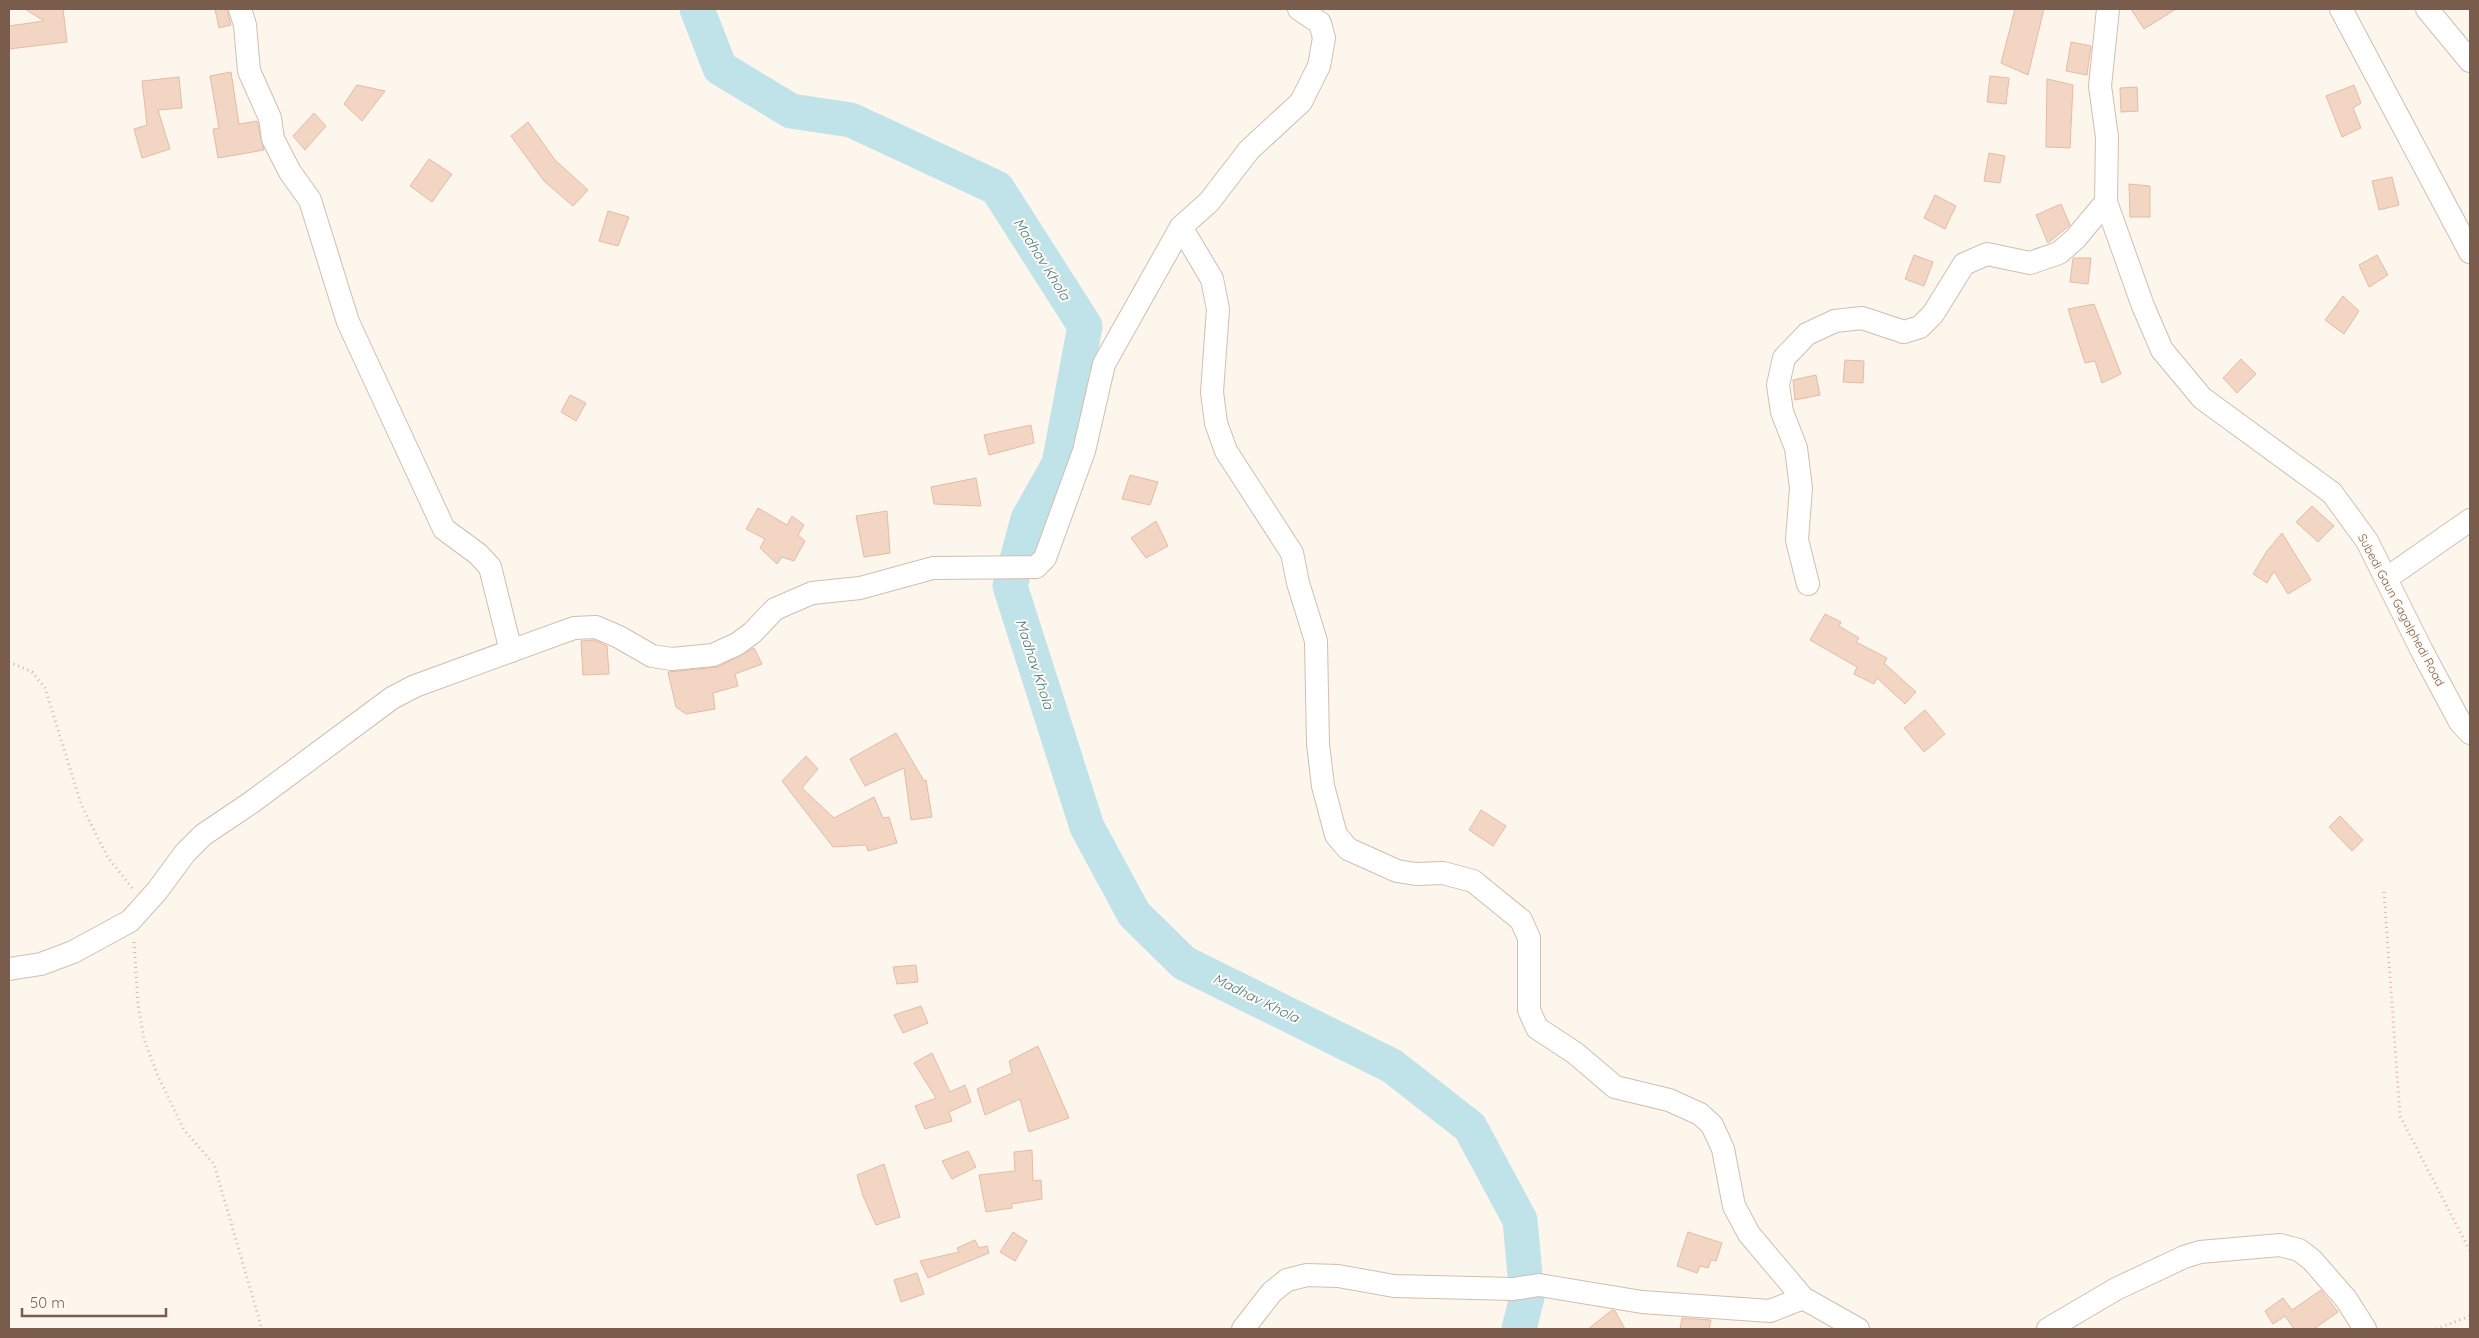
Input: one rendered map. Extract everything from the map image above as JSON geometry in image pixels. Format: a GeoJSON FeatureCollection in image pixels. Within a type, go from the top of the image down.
{"type":"FeatureCollection","features":[{"type":"Feature","properties":{"kind":"street"},"geometry":{"type":"LineString","coordinates":[[240,9],[245,25],[249,72],[270,118],[273,139],[290,172],[310,200],[348,322],[444,529],[478,554],[490,567],[511,651]]}},
{"type":"Feature","properties":{"kind":"street"},"geometry":{"type":"LineString","coordinates":[[9,969],[41,964],[73,952],[130,921],[202,835],[252,802],[392,698],[415,686],[574,628],[596,627],[652,656],[672,660],[713,654],[737,644],[752,633],[775,609],[812,593],[860,588],[933,568],[1036,567],[1046,558],[1084,451],[1104,364],[1181,227],[1209,202],[1249,150],[1301,102],[1319,66],[1324,38],[1320,23],[1298,9]]}},
{"type":"Feature","properties":{"kind":"street","name":"Subedi Gaun Gagalphedi Road"},"geometry":{"type":"LineString","coordinates":[[2108,9],[2100,86],[2107,137],[2106,202],[2143,306],[2162,350],[2202,398],[2332,493],[2367,541],[2460,722],[2470,733]]}},
{"type":"Feature","properties":{"kind":"street"},"geometry":{"type":"LineString","coordinates":[[2341,9],[2470,252]]}},
{"type":"Feature","properties":{"kind":"street"},"geometry":{"type":"LineString","coordinates":[[2427,9],[2470,61]]}},
{"type":"Feature","properties":{"kind":"street"},"geometry":{"type":"LineString","coordinates":[[1808,584],[1797,540],[1801,488],[1796,448],[1782,412],[1778,385],[1784,358],[1808,334],[1835,321],[1862,318],[1904,332],[1920,327],[1934,314],[1964,264],[1987,254],[2030,263],[2059,253],[2075,239],[2106,202]]}},
{"type":"Feature","properties":{"kind":"street"},"geometry":{"type":"LineString","coordinates":[[1181,227],[1212,279],[1218,309],[1212,392],[1216,423],[1226,450],[1292,553],[1298,583],[1316,641],[1318,744],[1323,786],[1336,835],[1348,849],[1396,871],[1416,874],[1443,873],[1473,881],[1521,920],[1529,938],[1529,1010],[1537,1028],[1575,1053],[1615,1087],[1669,1100],[1700,1114],[1712,1125],[1723,1150],[1734,1206],[1749,1234],[1803,1298],[1858,1329]]}},
{"type":"Feature","properties":{"kind":"street"},"geometry":{"type":"LineString","coordinates":[[2386,578],[2470,520]]}},
{"type":"Feature","properties":{"kind":"street"},"geometry":{"type":"LineString","coordinates":[[2048,1329],[2116,1289],[2184,1257],[2200,1252],[2280,1245],[2299,1250],[2312,1260],[2346,1298],[2365,1329]]}},
{"type":"Feature","properties":{"kind":"street"},"geometry":{"type":"LineString","coordinates":[[1243,1329],[1272,1292],[1287,1280],[1307,1275],[1338,1276],[1394,1286],[1513,1289],[1539,1285],[1642,1302],[1770,1311],[1803,1298]]}},
{"type":"Feature","properties":{"kind":"path"},"geometry":{"type":"LineString","coordinates":[[9,662],[32,672],[45,688],[69,769],[94,832],[107,856],[146,904]]}},
{"type":"Feature","properties":{"kind":"path"},"geometry":{"type":"LineString","coordinates":[[2384,892],[2400,1116],[2470,1251]]}},
{"type":"Feature","properties":{"kind":"path"},"geometry":{"type":"LineString","coordinates":[[130,921],[136,951],[138,1006],[144,1039],[157,1074],[184,1130],[214,1164],[262,1329]]}},
{"type":"Feature","properties":{"kind":"path"},"geometry":{"type":"LineString","coordinates":[[2436,1329],[2470,1316]]}},
{"type":"Feature","properties":{"kind":"building"},"geometry":{"type":"Polygon","coordinates":[[[25,9],[63,9],[67,42],[9,49],[9,26],[44,21],[25,9]]]}},
{"type":"Feature","properties":{"kind":"building"},"geometry":{"type":"Polygon","coordinates":[[[215,9],[227,9],[231,25],[219,28],[215,9]]]}},
{"type":"Feature","properties":{"kind":"building"},"geometry":{"type":"Polygon","coordinates":[[[2015,9],[2044,9],[2028,75],[2001,63],[2015,9]]]}},
{"type":"Feature","properties":{"kind":"building"},"geometry":{"type":"Polygon","coordinates":[[[2131,9],[2176,9],[2144,29],[2131,9]]]}},
{"type":"Feature","properties":{"kind":"building"},"geometry":{"type":"Polygon","coordinates":[[[2071,42],[2091,46],[2087,75],[2066,71],[2071,42]]]}},
{"type":"Feature","properties":{"kind":"building"},"geometry":{"type":"Polygon","coordinates":[[[231,72],[239,124],[257,121],[264,150],[218,158],[213,129],[219,128],[210,76],[231,72]]]}},
{"type":"Feature","properties":{"kind":"building"},"geometry":{"type":"Polygon","coordinates":[[[1990,76],[2009,78],[2006,104],[1987,102],[1990,76]]]}},
{"type":"Feature","properties":{"kind":"building"},"geometry":{"type":"Polygon","coordinates":[[[179,77],[182,108],[158,110],[170,149],[142,158],[134,129],[147,125],[142,81],[179,77]]]}},
{"type":"Feature","properties":{"kind":"building"},"geometry":{"type":"Polygon","coordinates":[[[2047,79],[2073,85],[2070,148],[2046,147],[2047,79]]]}},
{"type":"Feature","properties":{"kind":"building"},"geometry":{"type":"Polygon","coordinates":[[[357,85],[385,91],[362,121],[344,104],[357,85]]]}},
{"type":"Feature","properties":{"kind":"building"},"geometry":{"type":"Polygon","coordinates":[[[2354,85],[2361,103],[2353,108],[2361,128],[2342,137],[2326,96],[2354,85]]]}},
{"type":"Feature","properties":{"kind":"building"},"geometry":{"type":"Polygon","coordinates":[[[2137,87],[2138,111],[2121,112],[2120,88],[2137,87]]]}},
{"type":"Feature","properties":{"kind":"building"},"geometry":{"type":"Polygon","coordinates":[[[314,113],[326,126],[305,150],[293,136],[314,113]]]}},
{"type":"Feature","properties":{"kind":"building"},"geometry":{"type":"Polygon","coordinates":[[[528,122],[555,160],[588,190],[573,206],[544,181],[511,136],[528,122]]]}},
{"type":"Feature","properties":{"kind":"building"},"geometry":{"type":"Polygon","coordinates":[[[1989,153],[2005,156],[2000,183],[1984,181],[1989,153]]]}},
{"type":"Feature","properties":{"kind":"building"},"geometry":{"type":"Polygon","coordinates":[[[429,159],[452,174],[432,202],[410,186],[429,159]]]}},
{"type":"Feature","properties":{"kind":"building"},"geometry":{"type":"Polygon","coordinates":[[[2392,177],[2399,205],[2379,210],[2372,181],[2392,177]]]}},
{"type":"Feature","properties":{"kind":"building"},"geometry":{"type":"Polygon","coordinates":[[[2129,184],[2150,186],[2150,217],[2130,217],[2129,184]]]}},
{"type":"Feature","properties":{"kind":"building"},"geometry":{"type":"Polygon","coordinates":[[[1935,195],[1956,206],[1945,229],[1924,218],[1935,195]]]}},
{"type":"Feature","properties":{"kind":"building"},"geometry":{"type":"Polygon","coordinates":[[[2061,204],[2070,225],[2048,243],[2036,215],[2061,204]]]}},
{"type":"Feature","properties":{"kind":"building"},"geometry":{"type":"Polygon","coordinates":[[[608,211],[629,217],[618,246],[599,241],[608,211]]]}},
{"type":"Feature","properties":{"kind":"building"},"geometry":{"type":"Polygon","coordinates":[[[1914,255],[1933,262],[1924,286],[1905,279],[1914,255]]]}},
{"type":"Feature","properties":{"kind":"building"},"geometry":{"type":"Polygon","coordinates":[[[2377,255],[2388,275],[2369,287],[2359,265],[2377,255]]]}},
{"type":"Feature","properties":{"kind":"building"},"geometry":{"type":"Polygon","coordinates":[[[2073,258],[2091,258],[2088,284],[2070,282],[2073,258]]]}},
{"type":"Feature","properties":{"kind":"building"},"geometry":{"type":"Polygon","coordinates":[[[2343,296],[2359,311],[2344,334],[2325,320],[2343,296]]]}},
{"type":"Feature","properties":{"kind":"building"},"geometry":{"type":"Polygon","coordinates":[[[2094,304],[2121,374],[2102,383],[2095,361],[2085,363],[2068,309],[2094,304]]]}},
{"type":"Feature","properties":{"kind":"building"},"geometry":{"type":"Polygon","coordinates":[[[2241,359],[2256,374],[2237,393],[2223,378],[2241,359]]]}},
{"type":"Feature","properties":{"kind":"building"},"geometry":{"type":"Polygon","coordinates":[[[1845,360],[1864,361],[1863,383],[1843,382],[1845,360]]]}},
{"type":"Feature","properties":{"kind":"building"},"geometry":{"type":"Polygon","coordinates":[[[1816,375],[1820,395],[1795,400],[1793,380],[1816,375]]]}},
{"type":"Feature","properties":{"kind":"building"},"geometry":{"type":"Polygon","coordinates":[[[570,395],[586,403],[576,421],[561,412],[570,395]]]}},
{"type":"Feature","properties":{"kind":"building"},"geometry":{"type":"Polygon","coordinates":[[[1031,425],[1034,443],[989,455],[984,435],[1031,425]]]}},
{"type":"Feature","properties":{"kind":"building"},"geometry":{"type":"Polygon","coordinates":[[[1130,475],[1158,482],[1150,505],[1122,499],[1130,475]]]}},
{"type":"Feature","properties":{"kind":"building"},"geometry":{"type":"Polygon","coordinates":[[[976,478],[981,506],[934,504],[931,487],[976,478]]]}},
{"type":"Feature","properties":{"kind":"building"},"geometry":{"type":"Polygon","coordinates":[[[2312,506],[2334,526],[2318,542],[2296,522],[2312,506]]]}},
{"type":"Feature","properties":{"kind":"building"},"geometry":{"type":"Polygon","coordinates":[[[758,508],[787,525],[792,516],[804,525],[798,535],[805,541],[794,561],[782,557],[777,564],[760,548],[765,539],[746,529],[758,508]]]}},
{"type":"Feature","properties":{"kind":"building"},"geometry":{"type":"Polygon","coordinates":[[[887,511],[890,553],[864,557],[856,516],[887,511]]]}},
{"type":"Feature","properties":{"kind":"building"},"geometry":{"type":"Polygon","coordinates":[[[1156,521],[1168,546],[1146,558],[1131,538],[1156,521]]]}},
{"type":"Feature","properties":{"kind":"building"},"geometry":{"type":"Polygon","coordinates":[[[2282,533],[2311,580],[2288,594],[2274,571],[2267,583],[2253,574],[2267,551],[2282,533]]]}},
{"type":"Feature","properties":{"kind":"building"},"geometry":{"type":"Polygon","coordinates":[[[1825,614],[1841,622],[1839,626],[1859,638],[1856,642],[1887,658],[1884,663],[1916,692],[1905,704],[1877,678],[1874,684],[1854,674],[1857,667],[1810,640],[1825,614]]]}},
{"type":"Feature","properties":{"kind":"building"},"geometry":{"type":"Polygon","coordinates":[[[594,640],[607,646],[609,674],[583,675],[581,641],[594,640]]]}},
{"type":"Feature","properties":{"kind":"building"},"geometry":{"type":"Polygon","coordinates":[[[754,648],[762,664],[735,674],[738,686],[713,693],[715,709],[686,714],[676,707],[668,672],[718,667],[754,648]]]}},
{"type":"Feature","properties":{"kind":"building"},"geometry":{"type":"Polygon","coordinates":[[[1925,710],[1945,734],[1924,752],[1904,728],[1925,710]]]}},
{"type":"Feature","properties":{"kind":"building"},"geometry":{"type":"Polygon","coordinates":[[[896,733],[924,781],[926,780],[932,817],[911,820],[904,768],[865,786],[850,759],[896,733]]]}},
{"type":"Feature","properties":{"kind":"building"},"geometry":{"type":"Polygon","coordinates":[[[806,756],[818,769],[802,788],[834,818],[874,797],[883,818],[889,817],[897,843],[868,851],[866,845],[833,847],[782,781],[806,756]]]}},
{"type":"Feature","properties":{"kind":"building"},"geometry":{"type":"Polygon","coordinates":[[[1481,810],[1506,826],[1493,846],[1469,830],[1481,810]]]}},
{"type":"Feature","properties":{"kind":"building"},"geometry":{"type":"Polygon","coordinates":[[[2340,816],[2363,840],[2352,851],[2329,827],[2340,816]]]}},
{"type":"Feature","properties":{"kind":"building"},"geometry":{"type":"Polygon","coordinates":[[[916,965],[918,982],[897,984],[893,967],[916,965]]]}},
{"type":"Feature","properties":{"kind":"building"},"geometry":{"type":"Polygon","coordinates":[[[921,1006],[928,1023],[903,1033],[894,1015],[921,1006]]]}},
{"type":"Feature","properties":{"kind":"building"},"geometry":{"type":"Polygon","coordinates":[[[1038,1046],[1069,1118],[1029,1132],[1020,1099],[985,1115],[977,1089],[1012,1073],[1009,1061],[1038,1046]]]}},
{"type":"Feature","properties":{"kind":"building"},"geometry":{"type":"Polygon","coordinates":[[[932,1053],[950,1092],[965,1085],[971,1102],[949,1112],[952,1121],[925,1129],[915,1106],[936,1098],[914,1063],[932,1053]]]}},
{"type":"Feature","properties":{"kind":"building"},"geometry":{"type":"Polygon","coordinates":[[[1032,1150],[1033,1181],[1041,1180],[1042,1199],[1012,1204],[1012,1208],[986,1212],[979,1175],[1015,1171],[1014,1152],[1032,1150]]]}},
{"type":"Feature","properties":{"kind":"building"},"geometry":{"type":"Polygon","coordinates":[[[968,1151],[976,1167],[952,1179],[942,1161],[968,1151]]]}},
{"type":"Feature","properties":{"kind":"building"},"geometry":{"type":"Polygon","coordinates":[[[884,1164],[900,1217],[876,1225],[863,1196],[857,1175],[884,1164]]]}},
{"type":"Feature","properties":{"kind":"building"},"geometry":{"type":"Polygon","coordinates":[[[1013,1232],[1027,1241],[1015,1261],[1000,1252],[1013,1232]]]}},
{"type":"Feature","properties":{"kind":"building"},"geometry":{"type":"Polygon","coordinates":[[[1688,1232],[1722,1243],[1716,1261],[1711,1260],[1708,1268],[1700,1266],[1697,1273],[1677,1266],[1688,1232]]]}},
{"type":"Feature","properties":{"kind":"building"},"geometry":{"type":"Polygon","coordinates":[[[975,1240],[979,1248],[987,1246],[989,1253],[928,1278],[920,1261],[959,1252],[957,1248],[975,1240]]]}},
{"type":"Feature","properties":{"kind":"building"},"geometry":{"type":"Polygon","coordinates":[[[917,1273],[924,1294],[901,1302],[894,1280],[917,1273]]]}},
{"type":"Feature","properties":{"kind":"building"},"geometry":{"type":"Polygon","coordinates":[[[2321,1290],[2338,1312],[2314,1329],[2294,1329],[2285,1316],[2273,1324],[2265,1311],[2283,1298],[2292,1310],[2321,1290]]]}},
{"type":"Feature","properties":{"kind":"building"},"geometry":{"type":"Polygon","coordinates":[[[1612,1310],[1615,1311],[1625,1329],[1588,1329],[1612,1310]]]}},
{"type":"Feature","properties":{"kind":"building"},"geometry":{"type":"Polygon","coordinates":[[[1682,1318],[1711,1320],[1709,1329],[1680,1329],[1682,1318]]]}},
{"type":"Feature","properties":{"kind":"waterway","name":"Madhav Khola"},"geometry":{"type":"LineString","coordinates":[[697,9],[720,68],[791,111],[851,120],[997,188],[1085,326],[1059,464],[1028,519],[1010,586],[1087,827],[1134,914],[1184,963],[1392,1066],[1470,1127],[1520,1220],[1527,1297],[1519,1329]]}}]}
